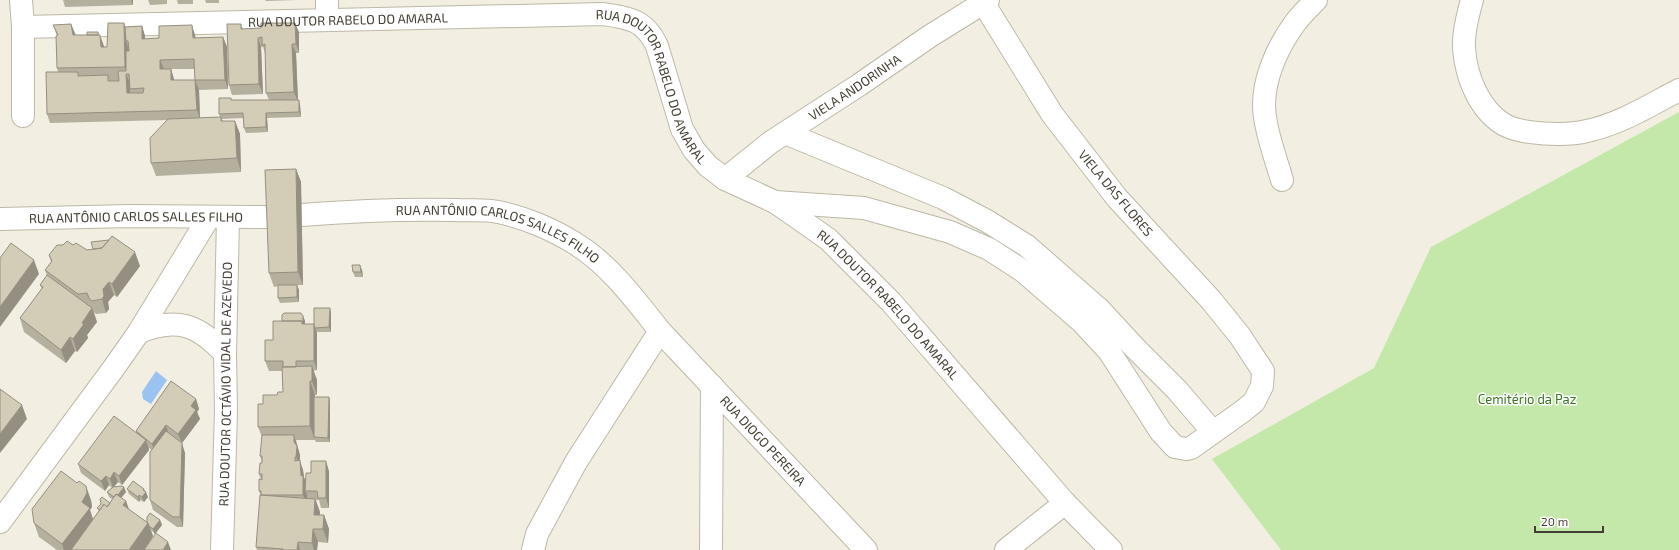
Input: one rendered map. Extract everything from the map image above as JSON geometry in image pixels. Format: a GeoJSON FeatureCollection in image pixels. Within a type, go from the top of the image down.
{"type":"FeatureCollection","features":[{"type":"Feature","properties":{"kind":"street"},"geometry":{"type":"LineString","coordinates":[[21,0],[23,27],[23,116]]}},
{"type":"Feature","properties":{"kind":"street"},"geometry":{"type":"LineString","coordinates":[[1282,180],[1268,134],[1264,115],[1265,96],[1270,71],[1281,45],[1295,22],[1316,0]]}},
{"type":"Feature","properties":{"kind":"street"},"geometry":{"type":"LineString","coordinates":[[1472,0],[1464,48],[1469,77],[1483,106],[1504,125],[1530,132],[1560,134],[1586,132],[1608,126],[1679,90]]}},
{"type":"Feature","properties":{"kind":"street","name":"VIELA ANDORINHA"},"geometry":{"type":"LineString","coordinates":[[724,180],[785,132],[853,89],[930,36],[986,2]]}},
{"type":"Feature","properties":{"kind":"street","name":"VIELA DAS FLORES"},"geometry":{"type":"LineString","coordinates":[[986,2],[1052,114],[1117,198],[1211,300],[1240,336],[1263,371],[1262,386],[1254,402],[1213,432]]}},
{"type":"Feature","properties":{"kind":"street","name":"RUA DOUTOR RABELO DO AMARAL"},"geometry":{"type":"LineString","coordinates":[[23,27],[327,10],[603,14],[633,21],[643,26],[651,33],[657,46],[682,129],[694,150],[708,166],[724,180],[775,202],[828,239],[891,302],[1064,503],[1111,550]]}},
{"type":"Feature","properties":{"kind":"street"},"geometry":{"type":"LineString","coordinates":[[775,202],[864,208],[950,232],[989,249],[1023,271],[1082,322],[1109,352],[1162,432],[1175,447],[1186,449],[1191,448],[1213,432],[1177,390],[1099,309],[1027,246],[987,221],[943,198],[785,132]]}},
{"type":"Feature","properties":{"kind":"street","name":"RUA ANTÔNIO CARLOS SALLES FILHO"},"geometry":{"type":"LineString","coordinates":[[301,215],[348,212],[439,210],[497,211],[541,226],[577,245],[604,267],[638,303],[660,331]]}},
{"type":"Feature","properties":{"kind":"street"},"geometry":{"type":"LineString","coordinates":[[0,522],[114,369],[219,217]]}},
{"type":"Feature","properties":{"kind":"street","name":"RUA DOUTOR OCTÁVIO VIDAL DE AZEVEDO"},"geometry":{"type":"LineString","coordinates":[[219,217],[226,410],[222,550]]}},
{"type":"Feature","properties":{"kind":"street","name":"RUA ANTÔNIO CARLOS SALLES FILHO"},"geometry":{"type":"LineString","coordinates":[[0,219],[272,217]]}},
{"type":"Feature","properties":{"kind":"street"},"geometry":{"type":"LineString","coordinates":[[139,332],[154,326],[168,324],[199,330],[211,339],[225,354]]}},
{"type":"Feature","properties":{"kind":"street"},"geometry":{"type":"LineString","coordinates":[[533,550],[537,534],[576,462],[660,331]]}},
{"type":"Feature","properties":{"kind":"street","name":"RUA DIOGO PEREIRA"},"geometry":{"type":"LineString","coordinates":[[660,331],[866,550]]}},
{"type":"Feature","properties":{"kind":"street"},"geometry":{"type":"LineString","coordinates":[[710,550],[712,386]]}},
{"type":"Feature","properties":{"kind":"street"},"geometry":{"type":"LineString","coordinates":[[1006,550],[1064,503]]}},
{"type":"Feature","properties":{"kind":"green space","name":"Cemitério da Paz"},"geometry":{"type":"Polygon","coordinates":[[[1679,112],[1679,550],[1281,550],[1212,459],[1374,368],[1431,247],[1679,112]]]}},
{"type":"Feature","properties":{"kind":"water"},"geometry":{"type":"Polygon","coordinates":[[[156,371],[167,380],[151,404],[143,399],[142,392],[156,371]]]}},
{"type":"Feature","properties":{"kind":"building"},"geometry":{"type":"Polygon","coordinates":[[[108,23],[124,23],[125,67],[57,68],[56,36],[58,35],[53,25],[71,24],[73,35],[100,35],[101,47],[107,47],[108,23]]]}},
{"type":"Feature","properties":{"kind":"building"},"geometry":{"type":"Polygon","coordinates":[[[261,23],[295,23],[296,44],[292,44],[294,92],[266,93],[265,44],[262,45],[262,37],[258,38],[259,84],[229,85],[227,24],[241,24],[241,29],[261,28],[261,23]]]}},
{"type":"Feature","properties":{"kind":"building"},"geometry":{"type":"Polygon","coordinates":[[[192,25],[193,38],[223,37],[225,80],[195,80],[197,110],[47,114],[46,72],[78,72],[78,76],[108,75],[108,81],[119,81],[118,71],[126,71],[126,51],[129,51],[128,41],[126,41],[125,27],[142,26],[142,39],[159,38],[159,26],[192,25]],[[194,59],[160,60],[160,69],[171,69],[171,80],[195,80],[194,59]],[[126,74],[127,93],[143,93],[144,88],[130,89],[129,74],[126,74]]]}},
{"type":"Feature","properties":{"kind":"building"},"geometry":{"type":"Polygon","coordinates":[[[87,32],[98,32],[98,35],[87,35],[87,32]]]}},
{"type":"Feature","properties":{"kind":"building"},"geometry":{"type":"Polygon","coordinates":[[[219,98],[231,98],[231,100],[299,100],[299,112],[266,113],[266,127],[244,128],[243,113],[219,114],[219,98]]]}},
{"type":"Feature","properties":{"kind":"building"},"geometry":{"type":"Polygon","coordinates":[[[221,117],[221,121],[235,121],[237,158],[151,163],[150,138],[168,119],[221,117]]]}},
{"type":"Feature","properties":{"kind":"building"},"geometry":{"type":"Polygon","coordinates":[[[296,169],[298,272],[269,273],[265,170],[296,169]]]}},
{"type":"Feature","properties":{"kind":"building"},"geometry":{"type":"Polygon","coordinates":[[[112,236],[135,252],[112,284],[109,282],[103,289],[104,296],[102,299],[92,301],[87,293],[78,294],[45,270],[52,261],[49,255],[57,245],[63,245],[67,241],[73,245],[76,243],[87,250],[102,248],[112,236]]]}},
{"type":"Feature","properties":{"kind":"building"},"geometry":{"type":"Polygon","coordinates":[[[109,240],[102,248],[93,249],[91,242],[109,240]]]}},
{"type":"Feature","properties":{"kind":"building"},"geometry":{"type":"Polygon","coordinates":[[[11,243],[34,260],[0,307],[0,258],[11,243]]]}},
{"type":"Feature","properties":{"kind":"building"},"geometry":{"type":"Polygon","coordinates":[[[352,265],[360,265],[361,272],[353,272],[352,265]]]}},
{"type":"Feature","properties":{"kind":"building"},"geometry":{"type":"Polygon","coordinates":[[[47,275],[92,308],[82,323],[84,324],[73,339],[70,337],[61,350],[20,318],[43,287],[40,285],[47,275]]]}},
{"type":"Feature","properties":{"kind":"building"},"geometry":{"type":"Polygon","coordinates":[[[278,285],[297,285],[297,297],[278,298],[278,285]]]}},
{"type":"Feature","properties":{"kind":"building"},"geometry":{"type":"Polygon","coordinates":[[[314,308],[330,308],[329,327],[315,328],[314,308]]]}},
{"type":"Feature","properties":{"kind":"building"},"geometry":{"type":"Polygon","coordinates":[[[284,313],[301,313],[303,316],[303,322],[282,321],[282,315],[284,313]]]}},
{"type":"Feature","properties":{"kind":"building"},"geometry":{"type":"Polygon","coordinates":[[[273,321],[302,321],[302,324],[314,324],[314,361],[296,361],[296,367],[283,367],[283,361],[265,361],[265,340],[273,340],[273,321]]]}},
{"type":"Feature","properties":{"kind":"building"},"geometry":{"type":"Polygon","coordinates":[[[312,366],[312,381],[310,381],[310,426],[258,427],[258,404],[263,404],[263,395],[277,395],[278,392],[283,392],[282,367],[312,366]]]}},
{"type":"Feature","properties":{"kind":"building"},"geometry":{"type":"Polygon","coordinates":[[[171,381],[196,399],[191,406],[196,410],[178,434],[166,425],[152,444],[136,431],[171,381]]]}},
{"type":"Feature","properties":{"kind":"building"},"geometry":{"type":"Polygon","coordinates":[[[0,389],[22,405],[0,434],[0,389]]]}},
{"type":"Feature","properties":{"kind":"building"},"geometry":{"type":"Polygon","coordinates":[[[314,397],[329,397],[328,438],[314,437],[314,397]]]}},
{"type":"Feature","properties":{"kind":"building"},"geometry":{"type":"Polygon","coordinates":[[[114,416],[146,440],[119,476],[114,472],[110,479],[106,476],[101,481],[78,464],[114,416]]]}},
{"type":"Feature","properties":{"kind":"building"},"geometry":{"type":"Polygon","coordinates":[[[166,431],[182,443],[180,517],[173,517],[150,500],[150,452],[166,431]]]}},
{"type":"Feature","properties":{"kind":"building"},"geometry":{"type":"Polygon","coordinates":[[[262,435],[294,435],[294,442],[297,446],[295,461],[300,460],[301,476],[303,475],[303,495],[261,495],[261,491],[259,491],[259,479],[262,480],[262,474],[259,474],[260,463],[262,463],[262,456],[260,456],[262,435]]]}},
{"type":"Feature","properties":{"kind":"building"},"geometry":{"type":"Polygon","coordinates":[[[311,461],[326,461],[326,498],[318,498],[317,491],[305,491],[306,473],[311,473],[311,461]]]}},
{"type":"Feature","properties":{"kind":"building"},"geometry":{"type":"Polygon","coordinates":[[[61,471],[77,483],[79,481],[86,486],[87,493],[82,502],[90,508],[62,544],[34,523],[32,509],[61,471]]]}},
{"type":"Feature","properties":{"kind":"building"},"geometry":{"type":"Polygon","coordinates":[[[133,481],[146,492],[142,497],[139,495],[138,497],[127,489],[133,481]]]}},
{"type":"Feature","properties":{"kind":"building"},"geometry":{"type":"Polygon","coordinates":[[[113,487],[124,487],[118,495],[116,494],[114,497],[107,492],[113,487]]]}},
{"type":"Feature","properties":{"kind":"building"},"geometry":{"type":"Polygon","coordinates":[[[116,494],[126,501],[123,505],[148,523],[129,550],[71,550],[104,504],[107,507],[116,494]]]}},
{"type":"Feature","properties":{"kind":"building"},"geometry":{"type":"Polygon","coordinates":[[[260,495],[315,499],[314,515],[324,515],[323,529],[313,529],[312,543],[298,542],[297,550],[256,547],[260,495]]]}},
{"type":"Feature","properties":{"kind":"building"},"geometry":{"type":"Polygon","coordinates":[[[102,497],[110,503],[107,507],[104,504],[100,510],[97,508],[101,504],[100,499],[102,497]]]}},
{"type":"Feature","properties":{"kind":"building"},"geometry":{"type":"Polygon","coordinates":[[[150,513],[160,520],[153,529],[147,522],[147,517],[150,513]]]}},
{"type":"Feature","properties":{"kind":"building"},"geometry":{"type":"Polygon","coordinates":[[[156,533],[168,542],[163,550],[144,550],[156,533]]]}}]}
